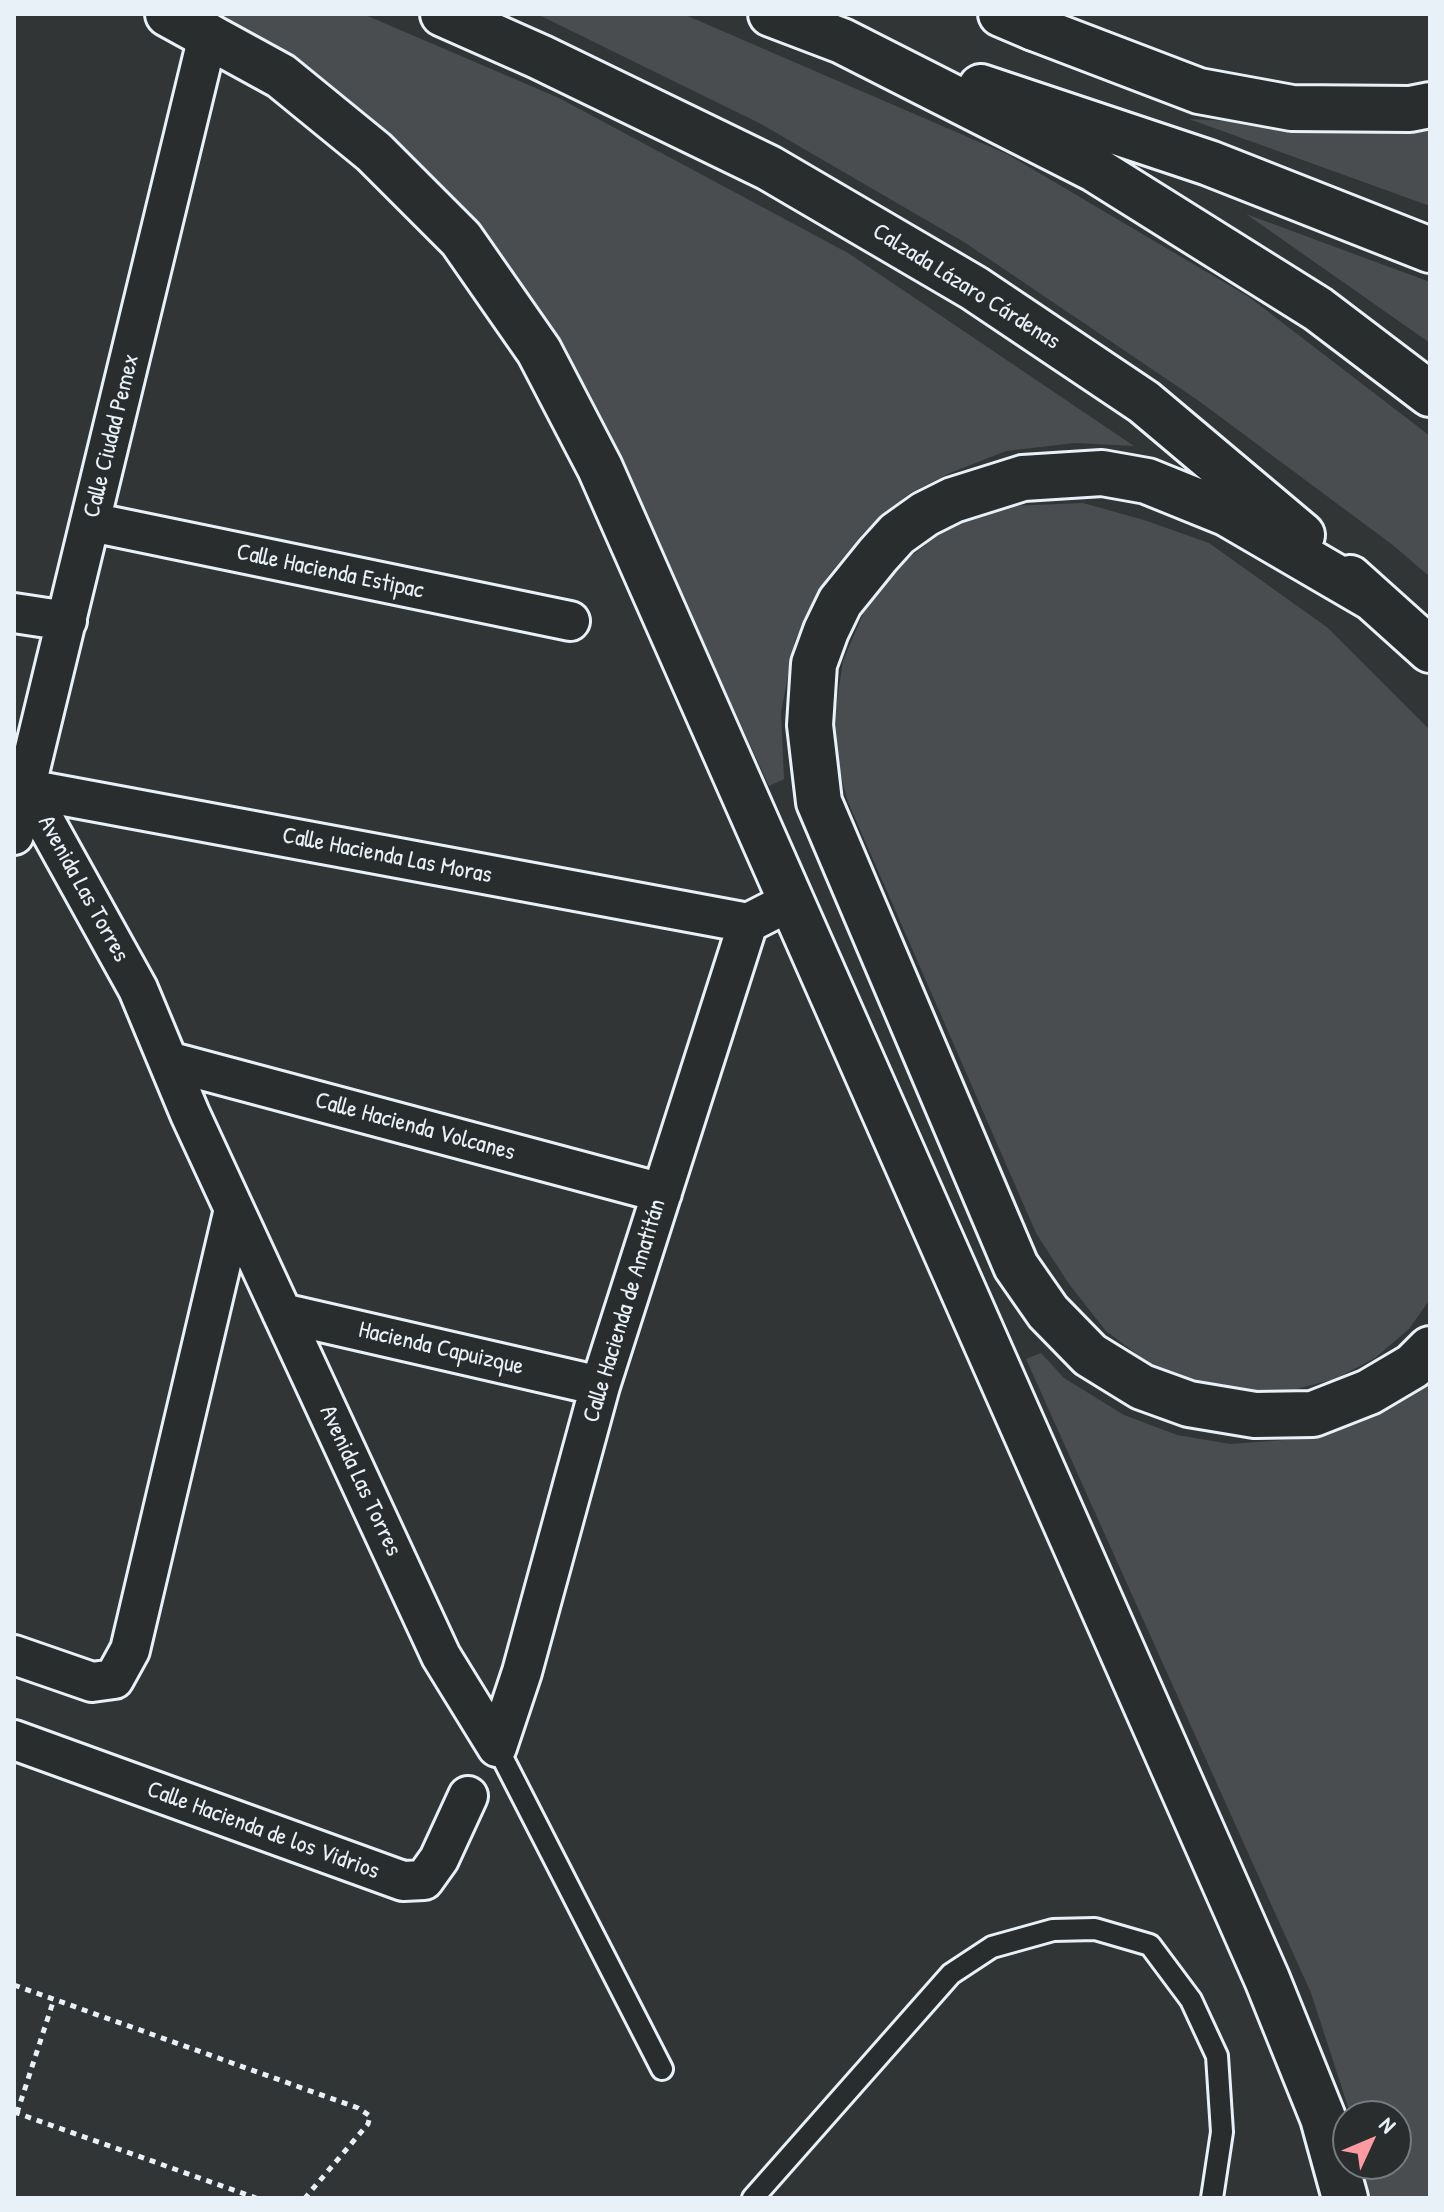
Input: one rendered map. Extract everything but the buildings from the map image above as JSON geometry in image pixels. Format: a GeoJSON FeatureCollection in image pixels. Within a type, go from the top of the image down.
{"type":"FeatureCollection","features":[{"type":"Feature","properties":{"kind":"main road"},"geometry":{"type":"LineString","coordinates":[[168,14],[281,76],[374,152],[461,239],[539,351],[600,468],[1267,1979],[1323,2118],[1345,2198]]}},
{"type":"Feature","properties":{"kind":"main road","name":"Calzada Lázaro Cárdenas"},"geometry":{"type":"LineString","coordinates":[[443,14],[540,57],[769,168],[974,288],[1144,402],[1255,493],[1430,650]]}},
{"type":"Feature","properties":{"kind":"main road"},"geometry":{"type":"LineString","coordinates":[[771,14],[842,41],[1209,163],[1430,250]]}},
{"type":"Feature","properties":{"kind":"main road"},"geometry":{"type":"LineString","coordinates":[[1025,19],[1199,91],[1292,108],[1410,109],[1430,105]]}},
{"type":"Feature","properties":{"kind":"main road"},"geometry":{"type":"LineString","coordinates":[[842,41],[1096,170],[1318,309],[1430,394]]}},
{"type":"Feature","properties":{"kind":"main road"},"geometry":{"type":"LineString","coordinates":[[1372,598],[1226,513],[1147,481],[1102,473],[1023,478],[953,500],[925,514],[897,534],[878,555],[840,602],[826,631],[814,664],[810,725],[819,802],[1016,1266],[1048,1312],[1090,1355],[1142,1387],[1189,1404],[1255,1415],[1313,1414],[1369,1392],[1413,1366],[1430,1349]]}},
{"type":"Feature","properties":{"kind":"street","name":"Calle Ciudad Pemex"},"geometry":{"type":"LineString","coordinates":[[14,835],[208,36]]}},
{"type":"Feature","properties":{"kind":"street","name":"Calle Hacienda Estipac"},"geometry":{"type":"LineString","coordinates":[[91,522],[570,621]]}},
{"type":"Feature","properties":{"kind":"street"},"geometry":{"type":"LineString","coordinates":[[14,613],[67,621]]}},
{"type":"Feature","properties":{"kind":"street","name":"Calle Hacienda Las Moras"},"geometry":{"type":"LineString","coordinates":[[27,789],[748,923]]}},
{"type":"Feature","properties":{"kind":"street","name":"Avenida Las Torres"},"geometry":{"type":"LineString","coordinates":[[27,789],[138,989],[234,1209],[441,1656],[497,1747]]}},
{"type":"Feature","properties":{"kind":"street"},"geometry":{"type":"LineString","coordinates":[[748,923],[791,901]]}},
{"type":"Feature","properties":{"kind":"street","name":"Calle Hacienda de Amatitán"},"geometry":{"type":"LineString","coordinates":[[497,1747],[522,1672],[600,1386],[748,923]]}},
{"type":"Feature","properties":{"kind":"street","name":"Calle Hacienda Volcanes"},"geometry":{"type":"LineString","coordinates":[[168,1061],[662,1193]]}},
{"type":"Feature","properties":{"kind":"street"},"geometry":{"type":"LineString","coordinates":[[14,1655],[92,1682],[114,1679],[130,1650],[234,1209]]}},
{"type":"Feature","properties":{"kind":"street","name":"Hacienda Capuizque"},"geometry":{"type":"LineString","coordinates":[[282,1313],[600,1386]]}},
{"type":"Feature","properties":{"kind":"street","name":"Calle Hacienda de los Vidrios"},"geometry":{"type":"LineString","coordinates":[[14,1740],[403,1881],[424,1880],[439,1859],[468,1796]]}},
{"type":"Feature","properties":{"kind":"lane"},"geometry":{"type":"LineString","coordinates":[[497,1747],[662,2069]]}},
{"type":"Feature","properties":{"kind":"lane"},"geometry":{"type":"LineString","coordinates":[[753,2198],[951,1974],[992,1947],[1053,1930],[1095,1929],[1150,1945],[1191,2000],[1217,2056],[1222,2132],[1212,2198]]}},
{"type":"Feature","properties":{"kind":"path"},"geometry":{"type":"LineString","coordinates":[[14,1985],[358,2108],[370,2116],[368,2124],[305,2198]]}},
{"type":"Feature","properties":{"kind":"path"},"geometry":{"type":"LineString","coordinates":[[54,1999],[16,2112],[256,2198]]}},
{"type":"Feature","properties":{"kind":"shaded area"},"geometry":{"type":"Polygon","coordinates":[[[221,14],[363,14],[559,98],[848,253],[1134,446],[1075,443],[1006,451],[910,493],[865,531],[828,576],[795,640],[781,712],[784,779],[769,786],[591,396],[528,293],[462,209],[384,129],[293,58],[221,14]]]}},
{"type":"Feature","properties":{"kind":"shaded area"},"geometry":{"type":"Polygon","coordinates":[[[537,14],[683,14],[1007,154],[1249,297],[1430,436],[1430,577],[1394,546],[1199,401],[964,242],[761,124],[537,14]]]}},
{"type":"Feature","properties":{"kind":"shaded area"},"geometry":{"type":"Polygon","coordinates":[[[1189,119],[1430,129],[1430,206],[1189,119]]]}},
{"type":"Feature","properties":{"kind":"shaded area"},"geometry":{"type":"Polygon","coordinates":[[[1246,214],[1430,282],[1430,343],[1246,214]]]}},
{"type":"Feature","properties":{"kind":"shaded area"},"geometry":{"type":"Polygon","coordinates":[[[1083,503],[1209,543],[1328,628],[1430,730],[1430,1299],[1409,1329],[1375,1358],[1335,1379],[1285,1392],[1233,1392],[1191,1383],[1153,1366],[1106,1331],[1069,1284],[1036,1233],[848,802],[837,762],[834,720],[843,661],[866,607],[897,568],[936,536],[971,518],[1009,506],[1083,503]]]}},
{"type":"Feature","properties":{"kind":"shaded area"},"geometry":{"type":"Polygon","coordinates":[[[1041,1353],[1064,1378],[1124,1415],[1177,1435],[1230,1444],[1297,1439],[1360,1422],[1406,1399],[1430,1379],[1430,2198],[1369,2198],[1366,2180],[1412,2180],[1412,2100],[1346,2100],[1311,1993],[1026,1359],[1041,1353]]]}}]}
